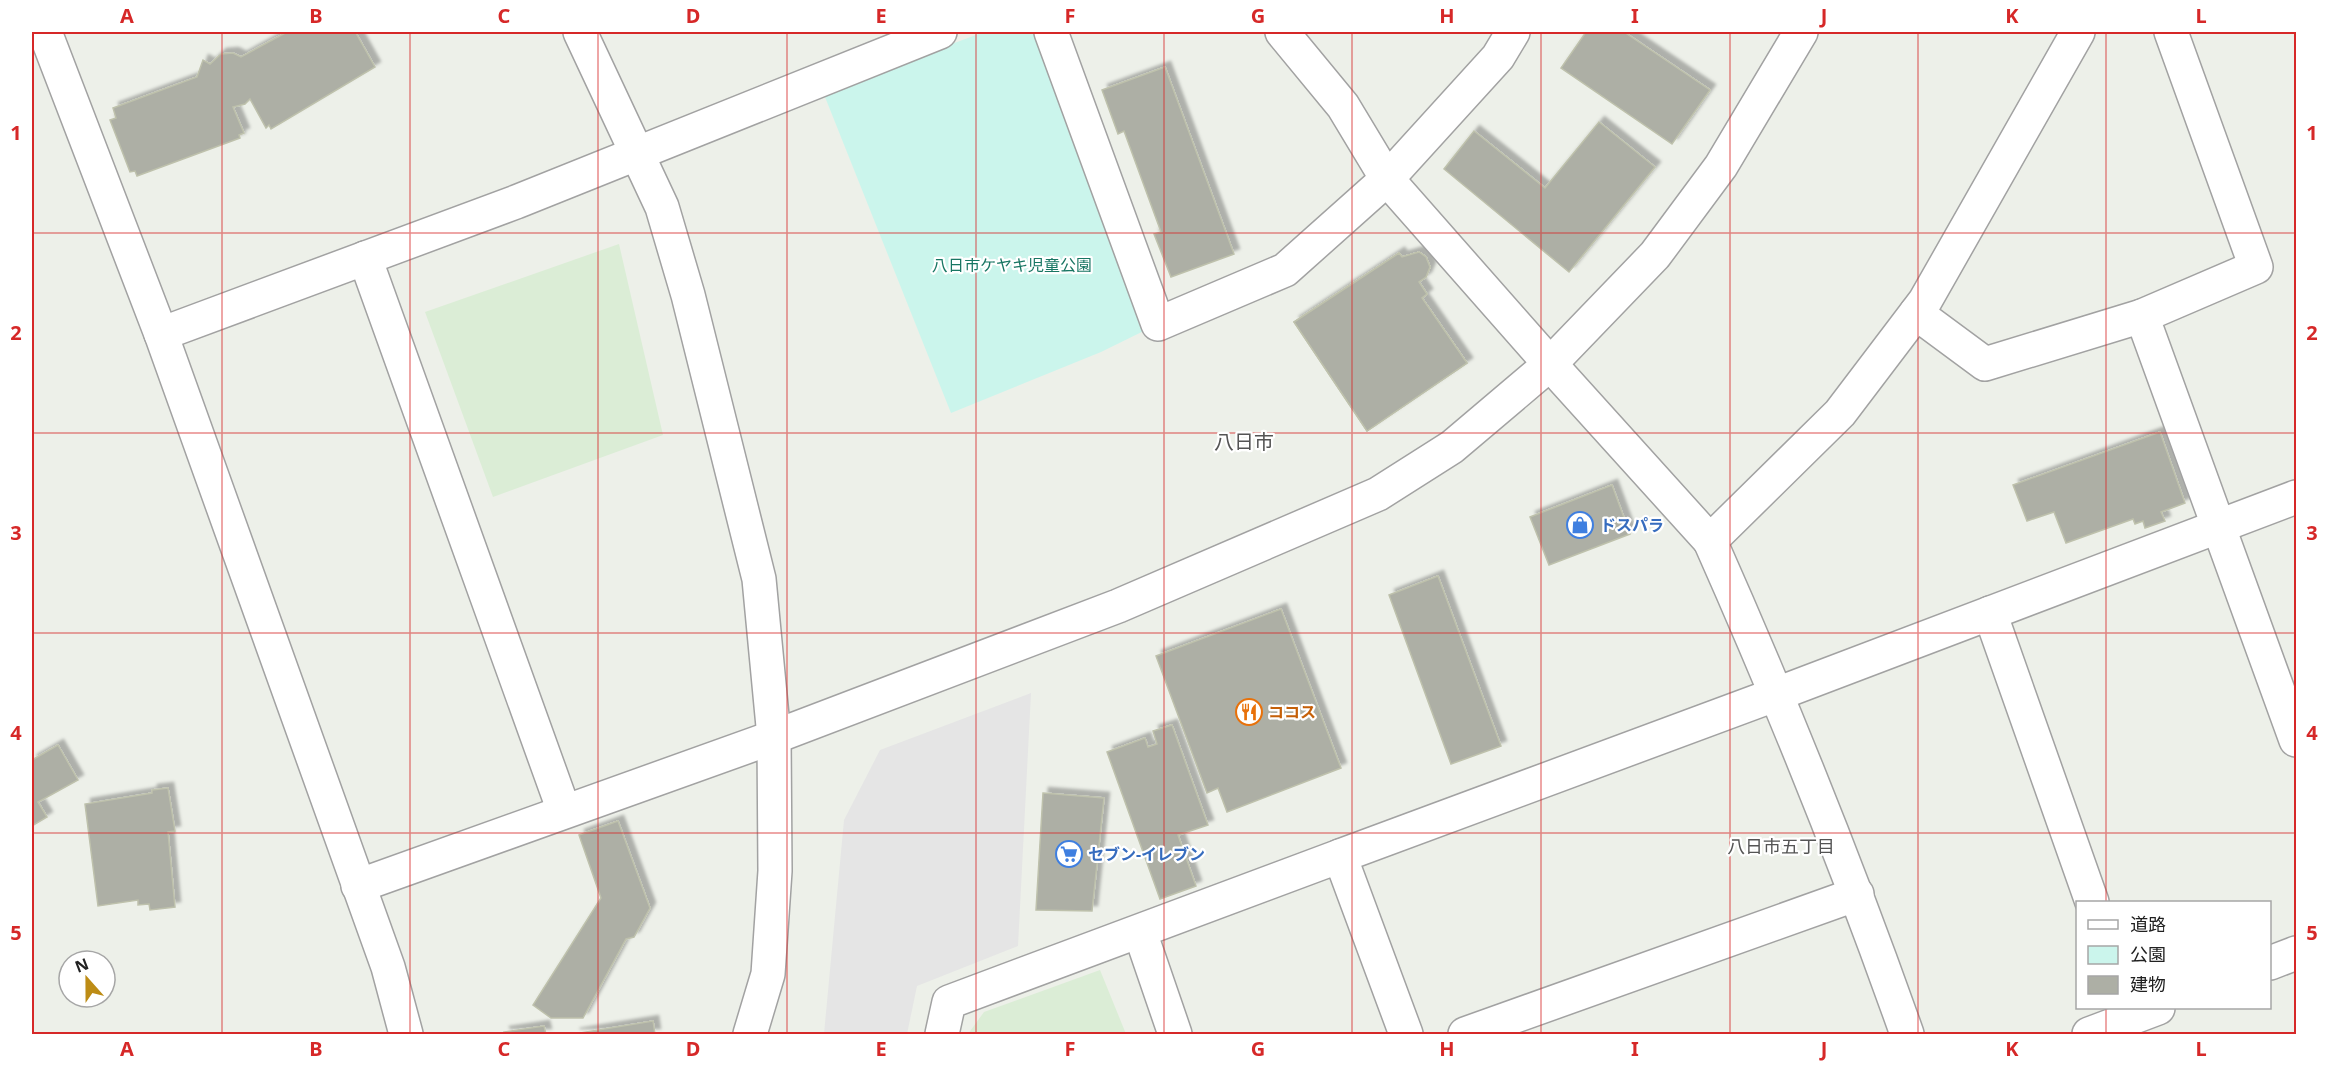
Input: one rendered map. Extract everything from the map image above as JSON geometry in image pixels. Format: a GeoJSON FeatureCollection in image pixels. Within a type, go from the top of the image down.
{"type":"FeatureCollection","features":[{"type":"Feature","properties":{"kind":"street"},"geometry":{"type":"LineString","coordinates":[[45,32],[161,334],[388,967],[406,1035]]}},
{"type":"Feature","properties":{"kind":"street"},"geometry":{"type":"LineString","coordinates":[[580,32],[639,152],[662,207],[688,295],[759,579],[774,737],[775,871],[768,974],[750,1035]]}},
{"type":"Feature","properties":{"kind":"street"},"geometry":{"type":"LineString","coordinates":[[161,334],[516,202],[940,32]]}},
{"type":"Feature","properties":{"kind":"street"},"geometry":{"type":"LineString","coordinates":[[1051,32],[1158,324],[1285,270],[1387,179],[1498,57],[1513,32]]}},
{"type":"Feature","properties":{"kind":"street"},"geometry":{"type":"LineString","coordinates":[[1282,32],[1343,106],[1387,179],[1710,541],[1778,694],[1857,894],[1907,1035]]}},
{"type":"Feature","properties":{"kind":"street"},"geometry":{"type":"LineString","coordinates":[[358,886],[774,737],[1118,606],[1378,494],[1452,447],[1550,364],[1655,255],[1721,166],[1801,32]]}},
{"type":"Feature","properties":{"kind":"street"},"geometry":{"type":"LineString","coordinates":[[1710,541],[1840,413],[1916,313],[2078,32]]}},
{"type":"Feature","properties":{"kind":"street"},"geometry":{"type":"LineString","coordinates":[[1916,313],[1985,364],[2142,316],[2256,267],[2171,32]]}},
{"type":"Feature","properties":{"kind":"street"},"geometry":{"type":"LineString","coordinates":[[365,258],[564,811]]}},
{"type":"Feature","properties":{"kind":"street"},"geometry":{"type":"LineString","coordinates":[[2142,316],[2293,719]]}},
{"type":"Feature","properties":{"kind":"street"},"geometry":{"type":"LineString","coordinates":[[942,1035],[949,1002],[1778,694],[2296,497]]}},
{"type":"Feature","properties":{"kind":"street"},"geometry":{"type":"LineString","coordinates":[[1990,613],[2091,901]]}},
{"type":"Feature","properties":{"kind":"street"},"geometry":{"type":"LineString","coordinates":[[1340,856],[1406,1035]]}},
{"type":"Feature","properties":{"kind":"street"},"geometry":{"type":"LineString","coordinates":[[1465,1035],[1857,894]]}},
{"type":"Feature","properties":{"kind":"street"},"geometry":{"type":"LineString","coordinates":[[1140,932],[1175,1035]]}},
{"type":"Feature","properties":{"kind":"street"},"geometry":{"type":"LineString","coordinates":[[2271,963],[2296,952]]}},
{"type":"Feature","properties":{"kind":"street"},"geometry":{"type":"LineString","coordinates":[[2089,1035],[2140,1017]]}},
{"type":"Feature","properties":{"kind":"green space","name":"八日市ケヤキ児童公園"},"geometry":{"type":"Polygon","coordinates":[[[984,32],[1036,32],[1158,324],[1101,352],[951,413],[823,92],[984,32]]]}},
{"type":"Feature","properties":{"kind":"green space"},"geometry":{"type":"Polygon","coordinates":[[[619,244],[663,435],[493,497],[425,312],[619,244]]]}},
{"type":"Feature","properties":{"kind":"green space"},"geometry":{"type":"Polygon","coordinates":[[[1100,970],[1126,1034],[968,1034],[984,1012],[1100,970]]]}},
{"type":"Feature","properties":{"kind":"shaded area"},"geometry":{"type":"Polygon","coordinates":[[[1031,693],[1018,946],[917,986],[907,1034],[824,1034],[844,820],[880,750],[1031,693]]]}},
{"type":"Feature","properties":{"kind":"building"},"geometry":{"type":"Polygon","coordinates":[[[287,32],[361,32],[356,33],[375,67],[271,129],[269,125],[266,128],[250,99],[245,104],[233,107],[244,133],[239,135],[240,138],[137,176],[135,171],[130,172],[110,120],[116,118],[113,108],[197,77],[203,60],[210,64],[221,54],[233,53],[241,57],[287,32]]]}},
{"type":"Feature","properties":{"kind":"building"},"geometry":{"type":"Polygon","coordinates":[[[1586,32],[1624,32],[1710,90],[1672,144],[1561,68],[1586,32]]]}},
{"type":"Feature","properties":{"kind":"building"},"geometry":{"type":"Polygon","coordinates":[[[1165,67],[1234,254],[1171,277],[1154,234],[1161,232],[1124,131],[1118,134],[1102,90],[1165,67]]]}},
{"type":"Feature","properties":{"kind":"building"},"geometry":{"type":"Polygon","coordinates":[[[1599,122],[1655,167],[1569,272],[1444,169],[1474,131],[1545,188],[1599,122]]]}},
{"type":"Feature","properties":{"kind":"building"},"geometry":{"type":"Polygon","coordinates":[[[1419,252],[1426,257],[1430,267],[1426,277],[1419,282],[1427,294],[1422,298],[1467,363],[1367,431],[1294,322],[1399,253],[1402,257],[1419,252]]]}},
{"type":"Feature","properties":{"kind":"building"},"geometry":{"type":"Polygon","coordinates":[[[1419,252],[1426,257],[1430,267],[1426,277],[1419,282],[1427,294],[1422,298],[1467,363],[1367,431],[1294,322],[1399,253],[1402,257],[1419,252]]]}},
{"type":"Feature","properties":{"kind":"building"},"geometry":{"type":"Polygon","coordinates":[[[2160,432],[2185,503],[2161,512],[2165,521],[2145,528],[2143,521],[2135,524],[2133,519],[2066,543],[2054,512],[2027,521],[2013,485],[2160,432]]]}},
{"type":"Feature","properties":{"kind":"building","name":"ドスパラ"},"geometry":{"type":"Polygon","coordinates":[[[1612,485],[1630,534],[1549,565],[1530,517],[1612,485]]]}},
{"type":"Feature","properties":{"kind":"building"},"geometry":{"type":"Polygon","coordinates":[[[1438,576],[1501,746],[1451,764],[1389,595],[1438,576]]]}},
{"type":"Feature","properties":{"kind":"building","name":"ココス"},"geometry":{"type":"Polygon","coordinates":[[[1281,609],[1341,768],[1227,812],[1218,788],[1207,793],[1156,656],[1281,609]]]}},
{"type":"Feature","properties":{"kind":"building"},"geometry":{"type":"Polygon","coordinates":[[[1172,725],[1208,825],[1178,835],[1196,886],[1160,899],[1107,752],[1145,738],[1148,747],[1157,744],[1153,731],[1172,725]]]}},
{"type":"Feature","properties":{"kind":"building"},"geometry":{"type":"Polygon","coordinates":[[[58,745],[78,780],[38,802],[47,817],[32,826],[32,760],[58,745]]]}},
{"type":"Feature","properties":{"kind":"building"},"geometry":{"type":"Polygon","coordinates":[[[168,788],[175,831],[168,832],[175,907],[150,910],[149,904],[138,905],[138,900],[98,906],[85,804],[152,793],[152,790],[168,788]]]}},
{"type":"Feature","properties":{"kind":"building","name":"セブン-イレブン"},"geometry":{"type":"Polygon","coordinates":[[[1043,793],[1104,798],[1092,911],[1036,910],[1043,793]]]}},
{"type":"Feature","properties":{"kind":"building"},"geometry":{"type":"Polygon","coordinates":[[[618,821],[650,908],[634,937],[626,939],[583,1018],[551,1018],[533,1005],[601,898],[579,835],[618,821]]]}},
{"type":"Feature","properties":{"kind":"building"},"geometry":{"type":"Polygon","coordinates":[[[653,1021],[655,1034],[574,1034],[653,1021]]]}},
{"type":"Feature","properties":{"kind":"building"},"geometry":{"type":"Polygon","coordinates":[[[544,1026],[546,1034],[505,1034],[504,1032],[544,1026]]]}},
{"type":"Feature","properties":{"kind":"place","name":"ドスパラ"},"geometry":{"type":"Point","coordinates":[1580,525]}},
{"type":"Feature","properties":{"kind":"place","name":"ココス"},"geometry":{"type":"Point","coordinates":[1249,712]}},
{"type":"Feature","properties":{"kind":"place","name":"セブン-イレブン"},"geometry":{"type":"Point","coordinates":[1069,854]}},
{"type":"Feature","properties":{"kind":"district","name":"八日市"},"geometry":{"type":"Point","coordinates":[1244,441]}},
{"type":"Feature","properties":{"kind":"district","name":"八日市五丁目"},"geometry":{"type":"Point","coordinates":[1781,846]}}]}
